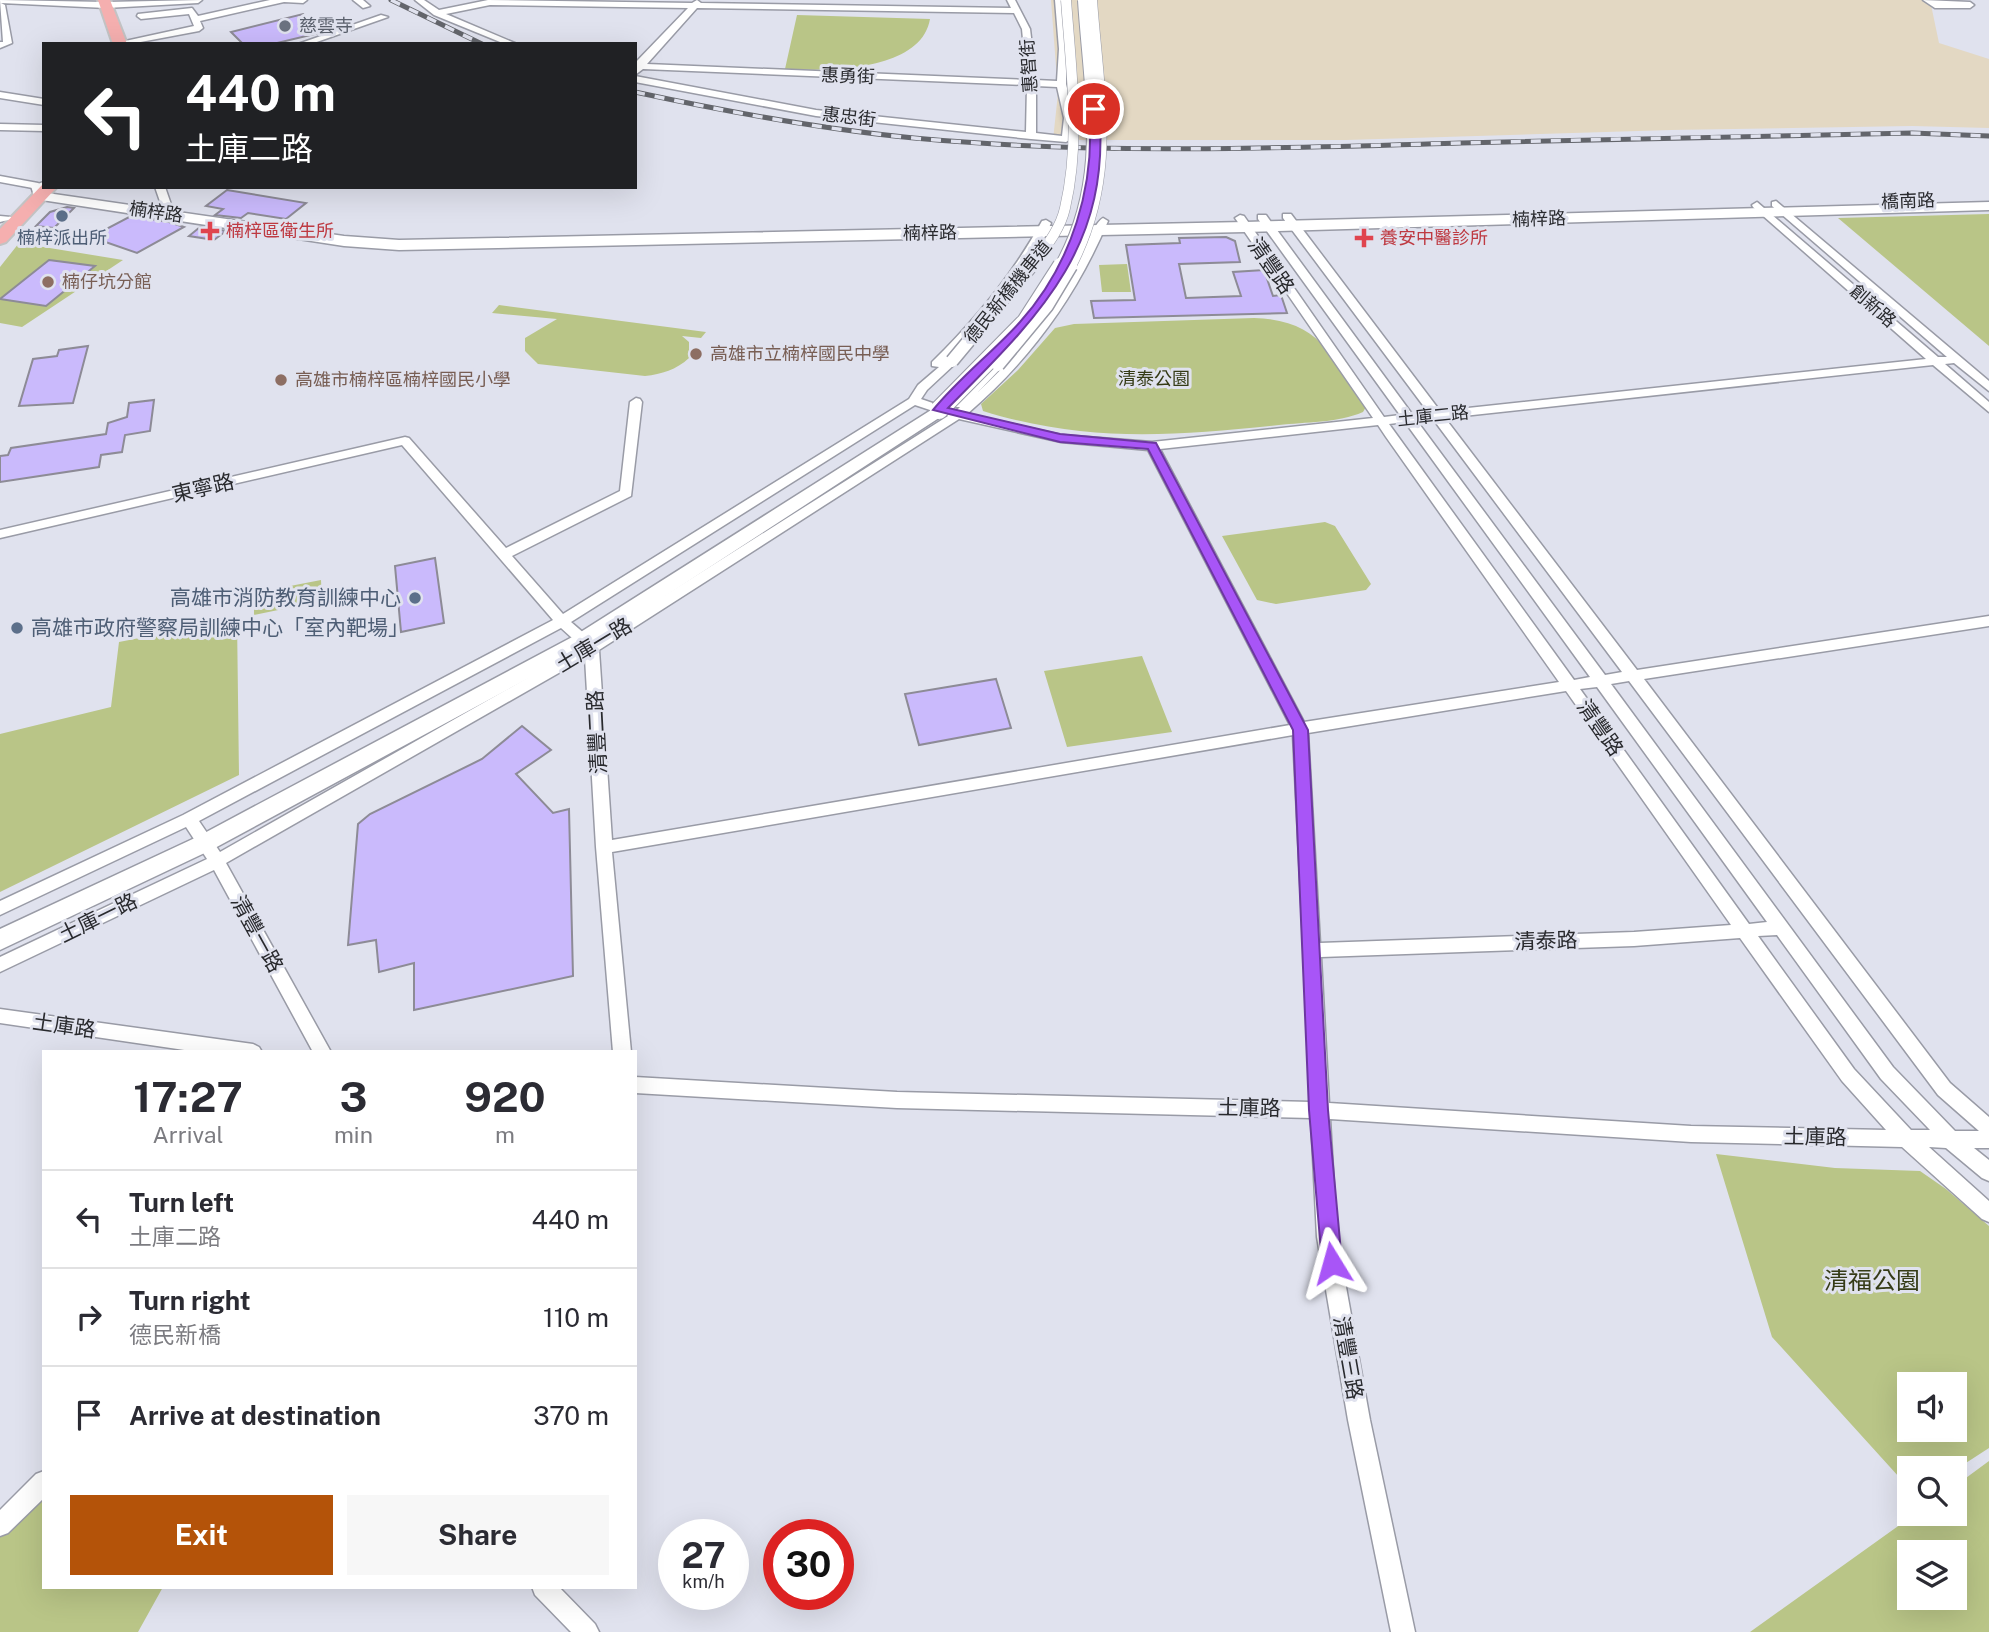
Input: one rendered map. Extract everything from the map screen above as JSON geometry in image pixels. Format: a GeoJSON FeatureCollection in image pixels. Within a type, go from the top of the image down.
{"type":"FeatureCollection","features":[{"type":"Feature","properties":{"kind":"main road"},"geometry":{"type":"LineString","coordinates":[[98,2],[119,42]]}},
{"type":"Feature","properties":{"kind":"main road"},"geometry":{"type":"LineString","coordinates":[[98,2],[105,42]]}},
{"type":"Feature","properties":{"kind":"main road"},"geometry":{"type":"LineString","coordinates":[[2,221],[42,189]]}},
{"type":"Feature","properties":{"kind":"main road"},"geometry":{"type":"LineString","coordinates":[[0,239],[43,189]]}},
{"type":"Feature","properties":{"kind":"street"},"geometry":{"type":"LineString","coordinates":[[0,45],[8,43],[0,3],[198,0]]}},
{"type":"Feature","properties":{"kind":"street"},"geometry":{"type":"LineString","coordinates":[[197,19],[281,0]]}},
{"type":"Feature","properties":{"kind":"street"},"geometry":{"type":"LineString","coordinates":[[287,0],[303,0]]}},
{"type":"Feature","properties":{"kind":"street"},"geometry":{"type":"LineString","coordinates":[[357,0],[366,6]]}},
{"type":"Feature","properties":{"kind":"street"},"geometry":{"type":"LineString","coordinates":[[419,0],[437,13],[508,42]]}},
{"type":"Feature","properties":{"kind":"street","name":"惠智街"},"geometry":{"type":"LineString","coordinates":[[1011,0],[1026,29],[1032,82],[1031,136]]}},
{"type":"Feature","properties":{"kind":"street"},"geometry":{"type":"LineString","coordinates":[[1059,0],[1063,49],[1061,84]]}},
{"type":"Feature","properties":{"kind":"street","name":"德民新橋機車道"},"geometry":{"type":"LineString","coordinates":[[1066,0],[1075,122],[1065,210],[1051,240],[1011,293],[952,361],[922,388],[935,408],[956,408],[998,365],[1052,300],[1070,274],[1088,237],[1101,177],[1104,143],[1092,0]]}},
{"type":"Feature","properties":{"kind":"street"},"geometry":{"type":"LineString","coordinates":[[935,408],[1017,315],[1061,250],[1069,226],[1084,132],[1074,0]]}},
{"type":"Feature","properties":{"kind":"street"},"geometry":{"type":"LineString","coordinates":[[935,408],[1026,322],[1059,274],[1082,226],[1097,136],[1085,0]]}},
{"type":"Feature","properties":{"kind":"street"},"geometry":{"type":"LineString","coordinates":[[1927,0],[1935,5],[1970,5]]}},
{"type":"Feature","properties":{"kind":"street"},"geometry":{"type":"LineString","coordinates":[[437,13],[490,2],[697,3],[1016,11]]}},
{"type":"Feature","properties":{"kind":"street"},"geometry":{"type":"LineString","coordinates":[[637,68],[697,3]]}},
{"type":"Feature","properties":{"kind":"street"},"geometry":{"type":"LineString","coordinates":[[126,42],[199,28],[195,13],[186,10],[141,16]]}},
{"type":"Feature","properties":{"kind":"street"},"geometry":{"type":"LineString","coordinates":[[308,42],[384,17]]}},
{"type":"Feature","properties":{"kind":"street","name":"惠勇街"},"geometry":{"type":"LineString","coordinates":[[637,68],[742,85],[1061,84]]}},
{"type":"Feature","properties":{"kind":"street","name":"惠忠街"},"geometry":{"type":"LineString","coordinates":[[637,79],[742,85],[816,113],[1066,139],[1069,118],[1061,84]]}},
{"type":"Feature","properties":{"kind":"street"},"geometry":{"type":"LineString","coordinates":[[0,95],[42,102]]}},
{"type":"Feature","properties":{"kind":"street"},"geometry":{"type":"LineString","coordinates":[[0,128],[42,128]]}},
{"type":"Feature","properties":{"kind":"street","name":"楠梓路"},"geometry":{"type":"LineString","coordinates":[[0,179],[42,186]]}},
{"type":"Feature","properties":{"kind":"street","name":"楠梓路"},"geometry":{"type":"LineString","coordinates":[[56,189],[344,241],[399,245],[1830,207]]}},
{"type":"Feature","properties":{"kind":"street"},"geometry":{"type":"LineString","coordinates":[[161,189],[168,209]]}},
{"type":"Feature","properties":{"kind":"street","name":"橋南路"},"geometry":{"type":"LineString","coordinates":[[1830,207],[1989,198]]}},
{"type":"Feature","properties":{"kind":"street","name":"橋南路"},"geometry":{"type":"LineString","coordinates":[[1830,207],[1989,206]]}},
{"type":"Feature","properties":{"kind":"street","name":"創新路"},"geometry":{"type":"LineString","coordinates":[[1771,208],[1989,387]]}},
{"type":"Feature","properties":{"kind":"street","name":"創新路"},"geometry":{"type":"LineString","coordinates":[[1771,208],[1989,408]]}},
{"type":"Feature","properties":{"kind":"street","name":"清豐路"},"geometry":{"type":"LineString","coordinates":[[1290,221],[1944,1089],[1989,1129]]}},
{"type":"Feature","properties":{"kind":"street","name":"清豐路"},"geometry":{"type":"LineString","coordinates":[[1242,222],[1743,932],[1848,1075],[1907,1139],[1989,1213]]}},
{"type":"Feature","properties":{"kind":"street","name":"清豐路"},"geometry":{"type":"LineString","coordinates":[[1265,222],[1887,1073],[1951,1140],[1989,1172]]}},
{"type":"Feature","properties":{"kind":"street","name":"土庫一路"},"geometry":{"type":"LineString","coordinates":[[0,965],[202,839],[578,635],[935,408],[1012,368],[1035,339],[1078,274],[1101,226]]}},
{"type":"Feature","properties":{"kind":"street"},"geometry":{"type":"LineString","coordinates":[[935,408],[911,387],[978,319],[1045,227]]}},
{"type":"Feature","properties":{"kind":"street","name":"土庫二路"},"geometry":{"type":"LineString","coordinates":[[935,408],[1060,438],[1152,446],[1956,359]]}},
{"type":"Feature","properties":{"kind":"street"},"geometry":{"type":"LineString","coordinates":[[578,635],[505,554],[626,493],[636,402]]}},
{"type":"Feature","properties":{"kind":"street","name":"東寧路"},"geometry":{"type":"LineString","coordinates":[[0,534],[405,441],[505,554]]}},
{"type":"Feature","properties":{"kind":"street","name":"清豐三路"},"geometry":{"type":"LineString","coordinates":[[1152,446],[1300,730],[1318,1110],[1327,1237],[1359,1420],[1403,1632]]}},
{"type":"Feature","properties":{"kind":"street"},"geometry":{"type":"LineString","coordinates":[[604,847],[1600,681],[1989,621]]}},
{"type":"Feature","properties":{"kind":"street","name":"土庫一路"},"geometry":{"type":"LineString","coordinates":[[0,940],[202,839],[578,635]]}},
{"type":"Feature","properties":{"kind":"street","name":"清豐二路"},"geometry":{"type":"LineString","coordinates":[[578,635],[604,847],[622,1050]]}},
{"type":"Feature","properties":{"kind":"street","name":"土庫一路"},"geometry":{"type":"LineString","coordinates":[[0,908],[202,839]]}},
{"type":"Feature","properties":{"kind":"street","name":"土庫一路"},"geometry":{"type":"LineString","coordinates":[[0,927],[202,839]]}},
{"type":"Feature","properties":{"kind":"street","name":"清豐一路"},"geometry":{"type":"LineString","coordinates":[[202,839],[321,1050]]}},
{"type":"Feature","properties":{"kind":"street","name":"清泰路"},"geometry":{"type":"LineString","coordinates":[[1312,950],[1780,929]]}},
{"type":"Feature","properties":{"kind":"street","name":"土庫路"},"geometry":{"type":"LineString","coordinates":[[0,1016],[239,1050]]}},
{"type":"Feature","properties":{"kind":"street","name":"土庫路"},"geometry":{"type":"LineString","coordinates":[[637,1085],[897,1100],[1318,1110],[1594,1129],[1989,1140]]}},
{"type":"Feature","properties":{"kind":"street"},"geometry":{"type":"LineString","coordinates":[[0,1525],[42,1484]]}},
{"type":"Feature","properties":{"kind":"street"},"geometry":{"type":"LineString","coordinates":[[545,1589],[587,1632]]}},
{"type":"Feature","properties":{"kind":"shaded area"},"geometry":{"type":"Polygon","coordinates":[[[1051,0],[1930,0],[1939,43],[1989,59],[1989,128],[1912,126],[1671,130],[1346,140],[1053,140],[1058,93],[1051,0]]]}},
{"type":"Feature","properties":{"kind":"green space"},"geometry":{"type":"Polygon","coordinates":[[[797,15],[930,19],[923,36],[909,49],[891,59],[847,68],[785,69],[797,15]]]}},
{"type":"Feature","properties":{"kind":"green space"},"geometry":{"type":"Polygon","coordinates":[[[1989,214],[1989,346],[1838,218],[1989,214]]]}},
{"type":"Feature","properties":{"kind":"green space"},"geometry":{"type":"Polygon","coordinates":[[[19,243],[123,260],[22,327],[0,323],[0,267],[19,243]]]}},
{"type":"Feature","properties":{"kind":"green space"},"geometry":{"type":"Polygon","coordinates":[[[1127,264],[1131,292],[1102,292],[1099,265],[1127,264]]]}},
{"type":"Feature","properties":{"kind":"green space"},"geometry":{"type":"Polygon","coordinates":[[[499,305],[706,332],[701,338],[682,336],[689,342],[689,358],[674,368],[657,374],[645,376],[538,364],[525,351],[525,338],[557,319],[492,313],[499,305]]]}},
{"type":"Feature","properties":{"kind":"green space","name":"清泰公園"},"geometry":{"type":"Polygon","coordinates":[[[1254,318],[1277,320],[1295,326],[1322,344],[1366,407],[1363,412],[1321,422],[1203,432],[1130,434],[1058,428],[983,411],[981,404],[1018,370],[1055,328],[1074,324],[1254,318]]]}},
{"type":"Feature","properties":{"kind":"green space"},"geometry":{"type":"Polygon","coordinates":[[[1325,522],[1335,526],[1371,584],[1366,590],[1276,604],[1257,600],[1222,536],[1325,522]]]}},
{"type":"Feature","properties":{"kind":"green space"},"geometry":{"type":"Polygon","coordinates":[[[321,580],[322,601],[254,615],[254,593],[321,580]]]}},
{"type":"Feature","properties":{"kind":"green space"},"geometry":{"type":"Polygon","coordinates":[[[237,619],[239,775],[0,892],[0,734],[111,707],[119,642],[237,619]]]}},
{"type":"Feature","properties":{"kind":"green space"},"geometry":{"type":"Polygon","coordinates":[[[1142,656],[1172,732],[1067,747],[1044,671],[1142,656]]]}},
{"type":"Feature","properties":{"kind":"green space","name":"清福公園"},"geometry":{"type":"Polygon","coordinates":[[[1716,1154],[1835,1168],[1920,1171],[1946,1189],[1989,1226],[1989,1448],[1967,1462],[1967,1456],[1897,1456],[1897,1475],[1772,1337],[1716,1154]]]}},
{"type":"Feature","properties":{"kind":"green space"},"geometry":{"type":"Polygon","coordinates":[[[1989,1461],[1989,1632],[1750,1632],[1898,1526],[1967,1526],[1967,1477],[1989,1461]]]}},
{"type":"Feature","properties":{"kind":"green space"},"geometry":{"type":"Polygon","coordinates":[[[42,1496],[42,1589],[162,1589],[138,1632],[0,1632],[0,1537],[42,1496]]]}},
{"type":"Feature","properties":{"kind":"building","name":"慈雲寺"},"geometry":{"type":"Polygon","coordinates":[[[303,14],[323,32],[281,42],[241,42],[231,32],[303,14]]]}},
{"type":"Feature","properties":{"kind":"building"},"geometry":{"type":"Polygon","coordinates":[[[227,190],[306,203],[286,219],[248,213],[241,218],[215,215],[223,209],[206,206],[227,190]]]}},
{"type":"Feature","properties":{"kind":"building","name":"楠梓派出所"},"geometry":{"type":"Polygon","coordinates":[[[67,207],[74,208],[54,228],[36,226],[50,212],[67,207]]]}},
{"type":"Feature","properties":{"kind":"building"},"geometry":{"type":"Polygon","coordinates":[[[131,216],[184,227],[137,253],[91,237],[131,216]]]}},
{"type":"Feature","properties":{"kind":"building","name":"楠梓區衛生所"},"geometry":{"type":"Polygon","coordinates":[[[200,227],[226,231],[214,240],[189,236],[200,227]]]}},
{"type":"Feature","properties":{"kind":"building"},"geometry":{"type":"Polygon","coordinates":[[[1226,237],[1235,241],[1240,262],[1179,264],[1186,298],[1241,296],[1233,272],[1264,270],[1273,296],[1281,295],[1287,313],[1094,318],[1091,301],[1135,300],[1126,245],[1180,243],[1179,238],[1226,237]]]}},
{"type":"Feature","properties":{"kind":"building","name":"楠仔坑分館"},"geometry":{"type":"Polygon","coordinates":[[[49,260],[95,266],[46,306],[0,299],[49,260]]]}},
{"type":"Feature","properties":{"kind":"building"},"geometry":{"type":"Polygon","coordinates":[[[88,346],[73,403],[19,406],[33,359],[57,356],[59,350],[88,346]]]}},
{"type":"Feature","properties":{"kind":"building"},"geometry":{"type":"Polygon","coordinates":[[[154,400],[150,431],[125,435],[122,452],[101,455],[99,467],[0,482],[0,456],[8,455],[11,448],[106,434],[108,423],[127,417],[129,403],[154,400]]]}},
{"type":"Feature","properties":{"kind":"building","name":"高雄市消防教育訓練中心"},"geometry":{"type":"Polygon","coordinates":[[[435,558],[444,623],[401,632],[395,566],[435,558]]]}},
{"type":"Feature","properties":{"kind":"building"},"geometry":{"type":"Polygon","coordinates":[[[996,679],[1011,728],[919,745],[905,694],[996,679]]]}},
{"type":"Feature","properties":{"kind":"building"},"geometry":{"type":"Polygon","coordinates":[[[522,726],[551,750],[516,774],[553,813],[569,809],[573,976],[414,1010],[414,963],[379,972],[376,940],[348,945],[358,824],[370,814],[482,759],[522,726]]]}},
{"type":"Feature","properties":{"kind":"railway"},"geometry":{"type":"LineString","coordinates":[[391,0],[478,42]]}},
{"type":"Feature","properties":{"kind":"railway"},"geometry":{"type":"LineString","coordinates":[[637,92],[844,130],[914,138],[1051,147],[1256,148],[1912,133],[1989,136]]}},
{"type":"Feature","properties":{"kind":"place","name":"慈雲寺"},"geometry":{"type":"Point","coordinates":[285,26]}},
{"type":"Feature","properties":{"kind":"place","name":"楠梓派出所"},"geometry":{"type":"Point","coordinates":[62,216]}},
{"type":"Feature","properties":{"kind":"place","name":"楠梓區衛生所"},"geometry":{"type":"Point","coordinates":[210,231]}},
{"type":"Feature","properties":{"kind":"place","name":"養安中醫診所"},"geometry":{"type":"Point","coordinates":[1364,238]}},
{"type":"Feature","properties":{"kind":"place","name":"楠仔坑分館"},"geometry":{"type":"Point","coordinates":[48,282]}},
{"type":"Feature","properties":{"kind":"place","name":"高雄市立楠梓國民中學"},"geometry":{"type":"Point","coordinates":[696,354]}},
{"type":"Feature","properties":{"kind":"place","name":"高雄市楠梓區楠梓國民小學"},"geometry":{"type":"Point","coordinates":[281,380]}},
{"type":"Feature","properties":{"kind":"place","name":"高雄市消防教育訓練中心"},"geometry":{"type":"Point","coordinates":[415,598]}},
{"type":"Feature","properties":{"kind":"place","name":"高雄市政府警察局訓練中心「室內靶場」"},"geometry":{"type":"Point","coordinates":[17,628]}},
{"type":"Feature","properties":{"kind":"route"},"geometry":{"type":"LineString","coordinates":[[1094,109],[1097,136],[1091,180],[1082,226],[1073,250],[1026,322],[939,410],[1060,438],[1152,446],[1208,559],[1300,730],[1318,1110],[1327,1237],[1332,1263]]}}]}
